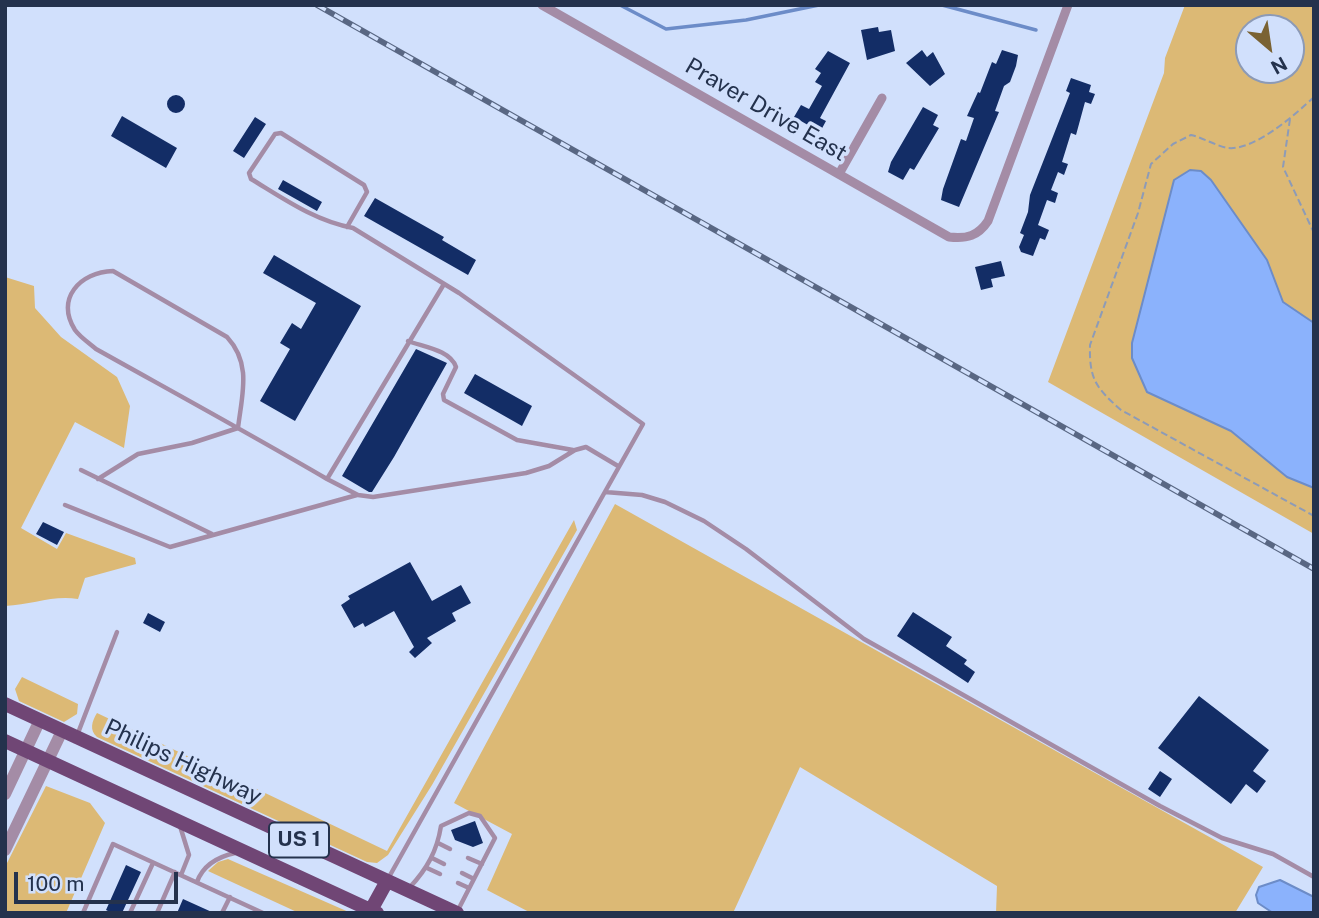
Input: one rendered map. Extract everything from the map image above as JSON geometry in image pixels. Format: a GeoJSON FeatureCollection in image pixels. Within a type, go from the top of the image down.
{"type":"FeatureCollection","features":[{"type":"Feature","properties":{"kind":"main road","name":"Philips Highway"},"geometry":{"type":"LineString","coordinates":[[5,704],[456,913]]}},
{"type":"Feature","properties":{"kind":"main road","name":"US 1"},"geometry":{"type":"LineString","coordinates":[[5,741],[374,911]]}},
{"type":"Feature","properties":{"kind":"main road"},"geometry":{"type":"LineString","coordinates":[[374,911],[387,881]]}},
{"type":"Feature","properties":{"kind":"street","name":"Praver Drive East"},"geometry":{"type":"LineString","coordinates":[[542,5],[949,237],[972,236],[988,221],[1068,5]]}},
{"type":"Feature","properties":{"kind":"street"},"geometry":{"type":"LineString","coordinates":[[839,174],[882,98]]}},
{"type":"Feature","properties":{"kind":"street"},"geometry":{"type":"LineString","coordinates":[[5,794],[40,720]]}},
{"type":"Feature","properties":{"kind":"street"},"geometry":{"type":"LineString","coordinates":[[5,850],[62,731]]}},
{"type":"Feature","properties":{"kind":"lane"},"geometry":{"type":"LineString","coordinates":[[347,227],[367,192],[364,186],[281,133],[275,134],[249,173],[251,179],[324,222],[347,227],[444,284],[643,424],[387,881]]}},
{"type":"Feature","properties":{"kind":"lane"},"geometry":{"type":"LineString","coordinates":[[238,428],[244,373],[240,351],[227,337],[113,271],[96,271],[76,285],[68,297],[68,315],[76,332],[96,349],[358,495],[373,497],[526,473],[549,466],[575,450],[586,447],[618,466]]}},
{"type":"Feature","properties":{"kind":"lane"},"geometry":{"type":"LineString","coordinates":[[327,479],[444,284]]}},
{"type":"Feature","properties":{"kind":"lane"},"geometry":{"type":"LineString","coordinates":[[408,341],[449,356],[454,362],[456,367],[443,394],[444,400],[517,440],[575,450]]}},
{"type":"Feature","properties":{"kind":"lane"},"geometry":{"type":"LineString","coordinates":[[99,479],[138,454],[192,443],[238,428]]}},
{"type":"Feature","properties":{"kind":"lane"},"geometry":{"type":"LineString","coordinates":[[81,470],[213,535]]}},
{"type":"Feature","properties":{"kind":"lane"},"geometry":{"type":"LineString","coordinates":[[605,492],[642,495],[665,502],[704,521],[746,549],[864,639],[1160,806],[1222,838],[1273,853],[1314,877]]}},
{"type":"Feature","properties":{"kind":"lane"},"geometry":{"type":"LineString","coordinates":[[65,505],[170,547],[358,495]]}},
{"type":"Feature","properties":{"kind":"lane"},"geometry":{"type":"LineString","coordinates":[[77,738],[117,632]]}},
{"type":"Feature","properties":{"kind":"lane"},"geometry":{"type":"LineString","coordinates":[[407,890],[427,868],[438,843],[441,826],[469,813],[480,816],[495,838],[456,913]]}},
{"type":"Feature","properties":{"kind":"lane"},"geometry":{"type":"LineString","coordinates":[[179,821],[189,855],[188,864],[181,875]]}},
{"type":"Feature","properties":{"kind":"lane"},"geometry":{"type":"LineString","coordinates":[[438,843],[450,849]]}},
{"type":"Feature","properties":{"kind":"lane"},"geometry":{"type":"LineString","coordinates":[[83,913],[113,844],[263,913]]}},
{"type":"Feature","properties":{"kind":"lane"},"geometry":{"type":"LineString","coordinates":[[197,883],[202,869],[221,856],[243,851]]}},
{"type":"Feature","properties":{"kind":"lane"},"geometry":{"type":"LineString","coordinates":[[432,858],[444,864]]}},
{"type":"Feature","properties":{"kind":"lane"},"geometry":{"type":"LineString","coordinates":[[468,858],[482,864]]}},
{"type":"Feature","properties":{"kind":"lane"},"geometry":{"type":"LineString","coordinates":[[130,913],[153,862]]}},
{"type":"Feature","properties":{"kind":"lane"},"geometry":{"type":"LineString","coordinates":[[427,868],[440,874]]}},
{"type":"Feature","properties":{"kind":"lane"},"geometry":{"type":"LineString","coordinates":[[157,913],[175,873]]}},
{"type":"Feature","properties":{"kind":"lane"},"geometry":{"type":"LineString","coordinates":[[462,873],[474,879]]}},
{"type":"Feature","properties":{"kind":"lane"},"geometry":{"type":"LineString","coordinates":[[458,883],[469,888]]}},
{"type":"Feature","properties":{"kind":"lane"},"geometry":{"type":"LineString","coordinates":[[222,913],[230,897]]}},
{"type":"Feature","properties":{"kind":"path"},"geometry":{"type":"LineString","coordinates":[[1314,97],[1290,118],[1251,144],[1230,148],[1191,135],[1173,144],[1151,164],[1138,213],[1090,345],[1089,368],[1104,396],[1121,410],[1314,516]]}},
{"type":"Feature","properties":{"kind":"path"},"geometry":{"type":"LineString","coordinates":[[1290,118],[1283,167],[1314,233]]}},
{"type":"Feature","properties":{"kind":"shaded area"},"geometry":{"type":"Polygon","coordinates":[[[1185,5],[1314,5],[1314,534],[1048,382],[1164,73],[1165,58],[1185,5]]]}},
{"type":"Feature","properties":{"kind":"shaded area"},"geometry":{"type":"Polygon","coordinates":[[[5,277],[34,286],[35,308],[61,337],[117,377],[130,406],[124,448],[75,422],[21,528],[57,549],[66,533],[135,558],[136,564],[85,578],[78,599],[59,598],[5,606],[5,277]]]}},
{"type":"Feature","properties":{"kind":"shaded area"},"geometry":{"type":"Polygon","coordinates":[[[615,504],[1263,867],[1235,913],[996,913],[997,886],[800,767],[733,913],[531,913],[487,890],[512,834],[454,803],[615,504]]]}},
{"type":"Feature","properties":{"kind":"shaded area"},"geometry":{"type":"Polygon","coordinates":[[[574,520],[577,530],[432,785],[388,855],[377,863],[367,862],[97,737],[93,731],[97,713],[387,851],[574,520]]]}},
{"type":"Feature","properties":{"kind":"shaded area"},"geometry":{"type":"Polygon","coordinates":[[[22,677],[78,704],[77,714],[64,722],[19,701],[15,689],[22,677]]]}},
{"type":"Feature","properties":{"kind":"shaded area"},"geometry":{"type":"Polygon","coordinates":[[[46,786],[90,803],[105,823],[66,913],[5,913],[5,867],[46,786]]]}},
{"type":"Feature","properties":{"kind":"shaded area"},"geometry":{"type":"Polygon","coordinates":[[[228,859],[351,913],[299,913],[208,871],[218,862],[228,859]]]}},
{"type":"Feature","properties":{"kind":"water"},"geometry":{"type":"Polygon","coordinates":[[[1190,170],[1201,171],[1211,180],[1267,260],[1283,302],[1314,323],[1314,488],[1287,477],[1231,431],[1147,392],[1132,358],[1132,343],[1174,180],[1190,170]]]}},
{"type":"Feature","properties":{"kind":"water"},"geometry":{"type":"Polygon","coordinates":[[[1280,880],[1314,897],[1314,913],[1273,913],[1258,903],[1256,895],[1259,887],[1280,880]]]}},
{"type":"Feature","properties":{"kind":"building"},"geometry":{"type":"Polygon","coordinates":[[[878,27],[879,32],[891,30],[895,51],[867,60],[861,30],[878,27]]]}},
{"type":"Feature","properties":{"kind":"building"},"geometry":{"type":"Polygon","coordinates":[[[922,50],[927,57],[933,52],[945,74],[930,86],[906,63],[922,50]]]}},
{"type":"Feature","properties":{"kind":"building"},"geometry":{"type":"Polygon","coordinates":[[[1002,50],[1018,55],[1016,66],[1010,82],[1004,86],[995,111],[999,112],[959,207],[941,200],[943,189],[961,139],[966,141],[974,118],[967,116],[978,92],[980,93],[992,62],[996,64],[1002,50]]]}},
{"type":"Feature","properties":{"kind":"building"},"geometry":{"type":"Polygon","coordinates":[[[828,51],[850,63],[820,118],[826,121],[820,132],[794,117],[801,105],[809,109],[822,86],[815,82],[821,73],[815,69],[828,51]]]}},
{"type":"Feature","properties":{"kind":"building"},"geometry":{"type":"Polygon","coordinates":[[[1071,78],[1091,85],[1089,92],[1095,94],[1091,104],[1085,102],[1076,135],[1071,133],[1062,162],[1068,164],[1064,175],[1058,172],[1051,190],[1058,193],[1055,203],[1047,200],[1038,225],[1049,230],[1045,240],[1040,238],[1033,256],[1021,252],[1019,247],[1024,235],[1020,233],[1028,212],[1030,195],[1070,93],[1066,91],[1071,78]]]}},
{"type":"Feature","properties":{"kind":"building"},"geometry":{"type":"Polygon","coordinates":[[[176,95],[184,100],[185,104],[180,112],[176,113],[168,108],[167,104],[172,96],[176,95]]]}},
{"type":"Feature","properties":{"kind":"building"},"geometry":{"type":"Polygon","coordinates":[[[923,107],[938,115],[933,125],[939,128],[914,170],[910,168],[903,180],[888,172],[923,107]]]}},
{"type":"Feature","properties":{"kind":"building"},"geometry":{"type":"Polygon","coordinates":[[[122,116],[177,148],[166,168],[111,136],[122,116]]]}},
{"type":"Feature","properties":{"kind":"building"},"geometry":{"type":"Polygon","coordinates":[[[255,117],[266,124],[244,158],[233,151],[255,117]]]}},
{"type":"Feature","properties":{"kind":"building"},"geometry":{"type":"Polygon","coordinates":[[[283,180],[322,202],[317,211],[278,189],[283,180]]]}},
{"type":"Feature","properties":{"kind":"building"},"geometry":{"type":"Polygon","coordinates":[[[375,198],[444,237],[442,240],[476,260],[468,275],[364,216],[375,198]]]}},
{"type":"Feature","properties":{"kind":"building"},"geometry":{"type":"Polygon","coordinates":[[[274,255],[361,306],[295,421],[260,401],[290,349],[280,343],[292,323],[301,329],[316,303],[263,273],[274,255]]]}},
{"type":"Feature","properties":{"kind":"building"},"geometry":{"type":"Polygon","coordinates":[[[1001,261],[1005,276],[991,279],[993,287],[981,290],[975,267],[1001,261]]]}},
{"type":"Feature","properties":{"kind":"building"},"geometry":{"type":"Polygon","coordinates":[[[416,349],[447,363],[394,457],[372,492],[369,492],[342,476],[416,349]]]}},
{"type":"Feature","properties":{"kind":"building"},"geometry":{"type":"Polygon","coordinates":[[[475,374],[532,406],[522,426],[464,393],[475,374]]]}},
{"type":"Feature","properties":{"kind":"building"},"geometry":{"type":"Polygon","coordinates":[[[43,522],[64,532],[57,545],[36,534],[43,522]]]}},
{"type":"Feature","properties":{"kind":"building"},"geometry":{"type":"Polygon","coordinates":[[[410,562],[432,601],[461,585],[471,603],[452,613],[456,621],[427,638],[432,643],[415,658],[409,652],[414,647],[394,611],[365,627],[363,623],[354,628],[341,605],[350,599],[348,596],[410,562]]]}},
{"type":"Feature","properties":{"kind":"building"},"geometry":{"type":"Polygon","coordinates":[[[913,612],[952,637],[946,646],[967,660],[964,664],[975,672],[968,683],[897,636],[913,612]]]}},
{"type":"Feature","properties":{"kind":"building"},"geometry":{"type":"Polygon","coordinates":[[[148,613],[165,622],[160,632],[143,623],[148,613]]]}},
{"type":"Feature","properties":{"kind":"building"},"geometry":{"type":"Polygon","coordinates":[[[1199,696],[1269,750],[1253,771],[1266,781],[1257,793],[1246,784],[1231,804],[1158,748],[1199,696]]]}},
{"type":"Feature","properties":{"kind":"building"},"geometry":{"type":"Polygon","coordinates":[[[1160,771],[1172,779],[1160,797],[1148,789],[1160,771]]]}},
{"type":"Feature","properties":{"kind":"building"},"geometry":{"type":"Polygon","coordinates":[[[475,821],[483,843],[473,847],[455,840],[451,830],[475,821]]]}},
{"type":"Feature","properties":{"kind":"building"},"geometry":{"type":"Polygon","coordinates":[[[126,865],[141,872],[122,913],[112,913],[106,910],[126,865]]]}},
{"type":"Feature","properties":{"kind":"building"},"geometry":{"type":"Polygon","coordinates":[[[183,899],[214,913],[177,913],[183,899]]]}},
{"type":"Feature","properties":{"kind":"waterway"},"geometry":{"type":"LineString","coordinates":[[620,5],[666,29],[746,20],[819,5]]}},
{"type":"Feature","properties":{"kind":"waterway"},"geometry":{"type":"LineString","coordinates":[[942,5],[1036,30]]}},
{"type":"Feature","properties":{"kind":"railway"},"geometry":{"type":"LineString","coordinates":[[317,5],[1314,569]]}}]}
